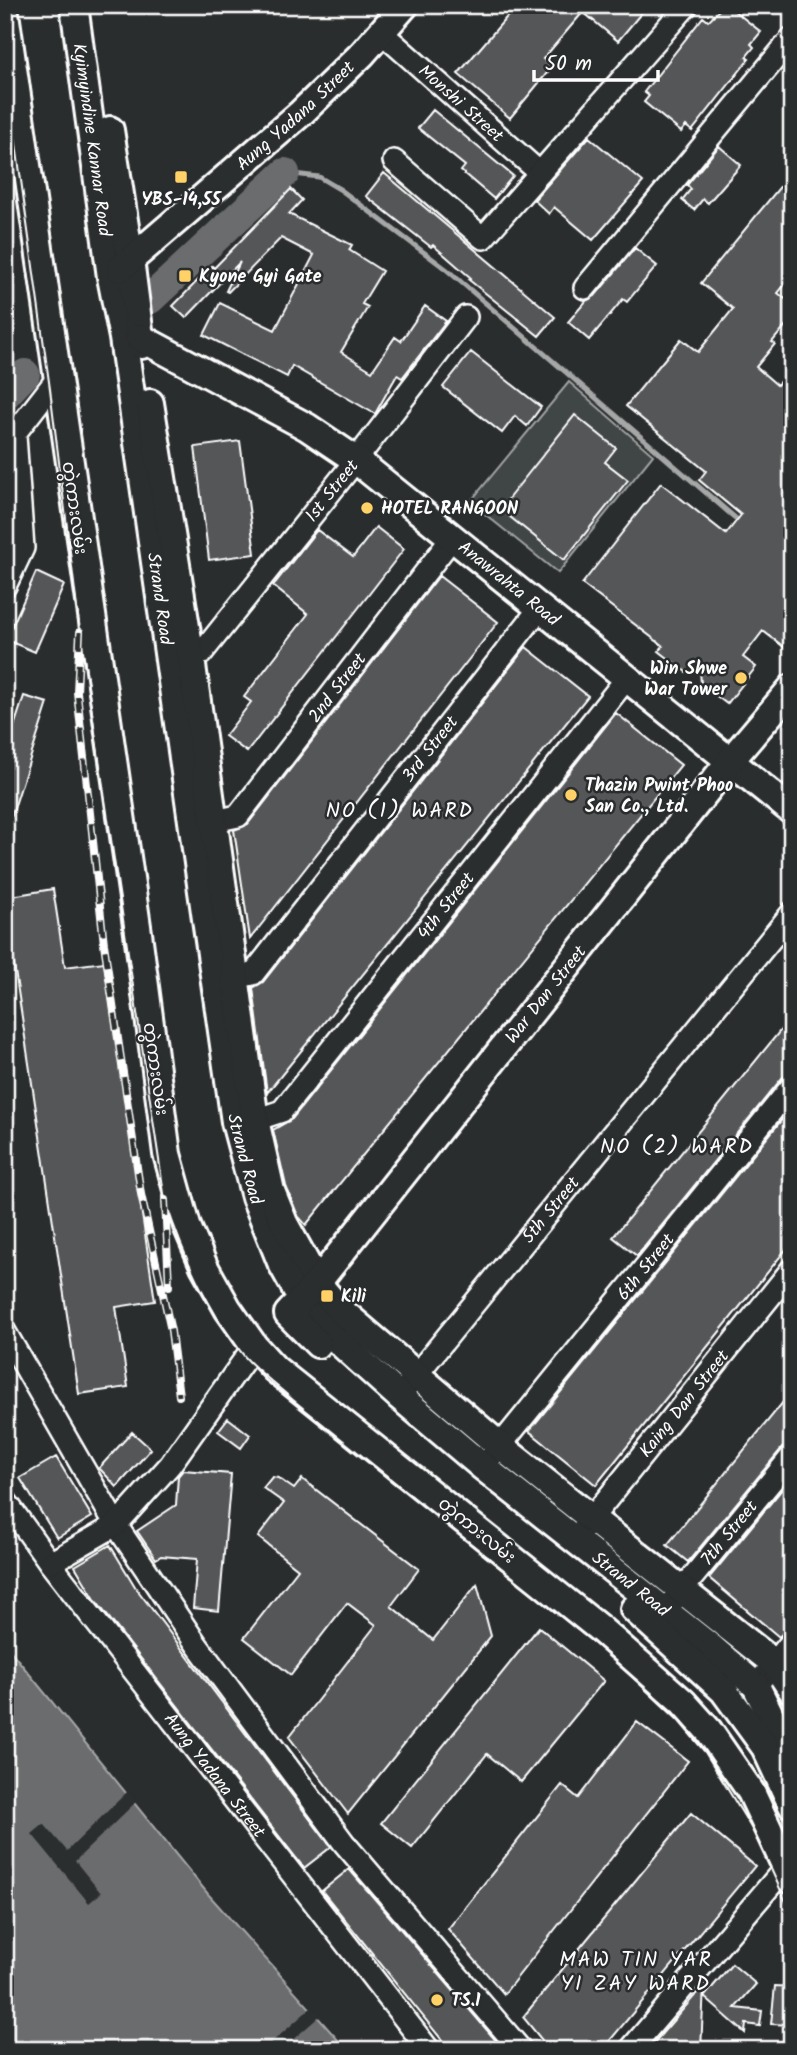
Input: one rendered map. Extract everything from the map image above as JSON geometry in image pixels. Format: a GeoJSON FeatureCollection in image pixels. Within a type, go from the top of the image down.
{"type":"FeatureCollection","features":[{"type":"Feature","properties":{"kind":"main road","name":"Kyimyindine Kannar Road"},"geometry":{"type":"LineString","coordinates":[[74,5],[121,268]]}},
{"type":"Feature","properties":{"kind":"main road","name":"Kyimyindine Kannar Road"},"geometry":{"type":"LineString","coordinates":[[91,5],[121,268]]}},
{"type":"Feature","properties":{"kind":"main road","name":"Aung Yadana Street"},"geometry":{"type":"LineString","coordinates":[[121,268],[301,113],[405,5]]}},
{"type":"Feature","properties":{"kind":"main road","name":"တွဲကားလမ်း"},"geometry":{"type":"LineString","coordinates":[[5,13],[138,933],[167,1154],[187,1226],[204,1266],[228,1309],[254,1346],[275,1368],[599,1628],[683,1702],[709,1731],[751,1792],[789,1874]]}},
{"type":"Feature","properties":{"kind":"main road","name":"Strand Road"},"geometry":{"type":"LineString","coordinates":[[121,268],[180,659],[255,1197],[281,1262],[302,1299],[326,1331],[483,1467],[682,1589],[783,1670],[792,1690]]}},
{"type":"Feature","properties":{"kind":"main road","name":"Anawrahta Road"},"geometry":{"type":"LineString","coordinates":[[131,338],[307,426],[356,460],[792,811]]}},
{"type":"Feature","properties":{"kind":"main road","name":"War Dan Street"},"geometry":{"type":"LineString","coordinates":[[302,1299],[730,761],[792,688]]}},
{"type":"Feature","properties":{"kind":"main road","name":"Strand Road"},"geometry":{"type":"LineString","coordinates":[[302,1299],[340,1310],[500,1446],[665,1611],[756,1686],[792,1760]]}},
{"type":"Feature","properties":{"kind":"main road"},"geometry":{"type":"LineString","coordinates":[[302,1299],[335,1362],[401,1412],[664,1633],[716,1683],[765,1747],[792,1805]]}},
{"type":"Feature","properties":{"kind":"main road"},"geometry":{"type":"LineString","coordinates":[[756,1686],[792,1705]]}},
{"type":"Feature","properties":{"kind":"street"},"geometry":{"type":"LineString","coordinates":[[394,162],[483,238],[687,5]]}},
{"type":"Feature","properties":{"kind":"street","name":"Monshi Street"},"geometry":{"type":"LineString","coordinates":[[381,32],[540,173]]}},
{"type":"Feature","properties":{"kind":"street"},"geometry":{"type":"LineString","coordinates":[[585,288],[792,38]]}},
{"type":"Feature","properties":{"kind":"street","name":"1st Street"},"geometry":{"type":"LineString","coordinates":[[180,659],[201,654],[466,317]]}},
{"type":"Feature","properties":{"kind":"street"},"geometry":{"type":"LineString","coordinates":[[5,586],[23,548],[10,441],[57,379]]}},
{"type":"Feature","properties":{"kind":"street","name":"2nd Street"},"geometry":{"type":"LineString","coordinates":[[202,824],[238,816],[452,538]]}},
{"type":"Feature","properties":{"kind":"street","name":"3rd Street"},"geometry":{"type":"LineString","coordinates":[[224,981],[253,974],[540,608]]}},
{"type":"Feature","properties":{"kind":"street","name":"4th Street"},"geometry":{"type":"LineString","coordinates":[[245,1121],[282,1111],[627,678]]}},
{"type":"Feature","properties":{"kind":"street","name":"5th Street"},"geometry":{"type":"LineString","coordinates":[[399,1396],[792,913]]}},
{"type":"Feature","properties":{"kind":"street","name":"6th Street"},"geometry":{"type":"LineString","coordinates":[[483,1467],[792,1086]]}},
{"type":"Feature","properties":{"kind":"street","name":"Kaing Dan Street"},"geometry":{"type":"LineString","coordinates":[[584,1529],[792,1269]]}},
{"type":"Feature","properties":{"kind":"street"},"geometry":{"type":"LineString","coordinates":[[5,1332],[116,1525],[197,1645],[344,1843],[521,2050]]}},
{"type":"Feature","properties":{"kind":"street"},"geometry":{"type":"LineString","coordinates":[[50,1563],[116,1525],[170,1465],[254,1346]]}},
{"type":"Feature","properties":{"kind":"street","name":"7th Street"},"geometry":{"type":"LineString","coordinates":[[665,1611],[792,1456]]}},
{"type":"Feature","properties":{"kind":"street","name":"Aung Yadana Street"},"geometry":{"type":"LineString","coordinates":[[5,1500],[50,1563],[429,2050]]}},
{"type":"Feature","properties":{"kind":"street"},"geometry":{"type":"LineString","coordinates":[[756,1686],[783,1670],[792,1641]]}},
{"type":"Feature","properties":{"kind":"street"},"geometry":{"type":"LineString","coordinates":[[630,2050],[789,1874]]}},
{"type":"Feature","properties":{"kind":"shaded area"},"geometry":{"type":"Polygon","coordinates":[[[569,382],[653,455],[558,573],[470,502],[569,382]]]}},
{"type":"Feature","properties":{"kind":"shaded area"},"geometry":{"type":"Polygon","coordinates":[[[5,1644],[208,1894],[347,2050],[5,2050],[5,1644]]]}},
{"type":"Feature","properties":{"kind":"pier"},"geometry":{"type":"Polygon","coordinates":[[[128,1791],[137,1801],[75,1861],[101,1893],[89,1903],[32,1834],[44,1824],[67,1851],[128,1791]]]}},
{"type":"Feature","properties":{"kind":"pier"},"geometry":{"type":"Polygon","coordinates":[[[313,2006],[321,2015],[281,2050],[263,2050],[313,2006]]]}},
{"type":"Feature","properties":{"kind":"building"},"geometry":{"type":"Polygon","coordinates":[[[517,5],[648,5],[618,41],[583,12],[543,59],[552,67],[510,118],[458,74],[517,5]]]}},
{"type":"Feature","properties":{"kind":"building"},"geometry":{"type":"Polygon","coordinates":[[[724,5],[761,32],[751,44],[754,47],[746,57],[749,59],[692,131],[686,126],[681,132],[644,102],[649,96],[644,92],[703,17],[708,21],[724,5]]]}},
{"type":"Feature","properties":{"kind":"building"},"geometry":{"type":"Polygon","coordinates":[[[433,110],[513,176],[494,199],[461,171],[465,166],[418,128],[433,110]]]}},
{"type":"Feature","properties":{"kind":"building"},"geometry":{"type":"Polygon","coordinates":[[[589,137],[643,182],[593,240],[554,207],[549,214],[534,200],[589,137]]]}},
{"type":"Feature","properties":{"kind":"building"},"geometry":{"type":"Polygon","coordinates":[[[719,146],[741,165],[708,203],[703,199],[694,210],[682,200],[691,189],[687,185],[719,146]]]}},
{"type":"Feature","properties":{"kind":"building"},"geometry":{"type":"Polygon","coordinates":[[[792,172],[792,276],[778,293],[792,304],[792,318],[756,367],[777,385],[792,368],[792,637],[784,647],[763,631],[743,657],[756,667],[727,704],[701,684],[700,670],[686,672],[659,651],[663,646],[582,584],[661,483],[726,534],[741,515],[699,480],[706,471],[626,406],[681,339],[698,352],[733,309],[701,283],[792,172]]]}},
{"type":"Feature","properties":{"kind":"building"},"geometry":{"type":"Polygon","coordinates":[[[384,173],[555,317],[539,336],[469,280],[471,278],[433,245],[431,247],[366,196],[384,173]]]}},
{"type":"Feature","properties":{"kind":"building"},"geometry":{"type":"Polygon","coordinates":[[[291,189],[302,200],[289,214],[352,245],[349,250],[382,271],[362,304],[368,307],[341,352],[372,371],[395,337],[401,341],[425,306],[446,321],[402,378],[397,375],[375,414],[292,366],[287,377],[204,335],[220,303],[275,330],[314,255],[281,238],[228,292],[226,291],[240,262],[186,318],[173,306],[291,189]]]}},
{"type":"Feature","properties":{"kind":"building"},"geometry":{"type":"Polygon","coordinates":[[[635,248],[657,266],[627,302],[623,299],[589,340],[568,322],[586,301],[595,296],[635,248]]]}},
{"type":"Feature","properties":{"kind":"building"},"geometry":{"type":"Polygon","coordinates":[[[471,352],[541,407],[527,426],[515,416],[502,433],[443,387],[471,352]]]}},
{"type":"Feature","properties":{"kind":"building"},"geometry":{"type":"Polygon","coordinates":[[[575,415],[616,448],[605,462],[628,480],[564,560],[500,509],[575,415]]]}},
{"type":"Feature","properties":{"kind":"building"},"geometry":{"type":"Polygon","coordinates":[[[240,441],[255,554],[209,560],[195,447],[240,441]]]}},
{"type":"Feature","properties":{"kind":"building"},"geometry":{"type":"Polygon","coordinates":[[[376,527],[404,549],[247,752],[225,736],[251,702],[244,697],[308,614],[273,586],[317,530],[353,557],[376,527]]]}},
{"type":"Feature","properties":{"kind":"building"},"geometry":{"type":"Polygon","coordinates":[[[36,572],[64,585],[35,652],[6,640],[36,572]]]}},
{"type":"Feature","properties":{"kind":"building"},"geometry":{"type":"Polygon","coordinates":[[[439,576],[498,622],[250,939],[234,830],[248,824],[439,576]]]}},
{"type":"Feature","properties":{"kind":"building"},"geometry":{"type":"Polygon","coordinates":[[[526,647],[588,696],[267,1093],[253,988],[263,982],[526,647]]]}},
{"type":"Feature","properties":{"kind":"building"},"geometry":{"type":"Polygon","coordinates":[[[24,696],[48,703],[8,827],[5,826],[5,754],[24,696]]]}},
{"type":"Feature","properties":{"kind":"building"},"geometry":{"type":"Polygon","coordinates":[[[616,713],[681,765],[306,1225],[298,1216],[286,1186],[273,1130],[292,1119],[616,713]]]}},
{"type":"Feature","properties":{"kind":"building"},"geometry":{"type":"Polygon","coordinates":[[[53,889],[65,967],[104,962],[155,1301],[116,1307],[128,1387],[79,1394],[5,905],[5,897],[53,889]]]}},
{"type":"Feature","properties":{"kind":"building"},"geometry":{"type":"Polygon","coordinates":[[[792,1016],[792,1073],[782,1078],[637,1256],[613,1237],[792,1016]]]}},
{"type":"Feature","properties":{"kind":"building"},"geometry":{"type":"Polygon","coordinates":[[[792,1107],[792,1242],[596,1485],[529,1431],[792,1107]]]}},
{"type":"Feature","properties":{"kind":"building"},"geometry":{"type":"Polygon","coordinates":[[[792,1391],[792,1443],[782,1448],[688,1562],[667,1545],[792,1391]]]}},
{"type":"Feature","properties":{"kind":"building"},"geometry":{"type":"Polygon","coordinates":[[[228,1418],[250,1435],[241,1448],[218,1431],[228,1418]]]}},
{"type":"Feature","properties":{"kind":"building"},"geometry":{"type":"Polygon","coordinates":[[[132,1432],[151,1449],[117,1487],[99,1468],[132,1432]]]}},
{"type":"Feature","properties":{"kind":"building"},"geometry":{"type":"Polygon","coordinates":[[[56,1457],[92,1517],[57,1538],[20,1478],[56,1457]]]}},
{"type":"Feature","properties":{"kind":"building"},"geometry":{"type":"Polygon","coordinates":[[[183,1470],[231,1474],[219,1611],[193,1608],[197,1559],[161,1556],[156,1559],[137,1531],[176,1505],[178,1476],[183,1470]]]}},
{"type":"Feature","properties":{"kind":"building"},"geometry":{"type":"Polygon","coordinates":[[[272,1477],[294,1489],[302,1479],[419,1569],[391,1606],[433,1640],[477,1584],[491,1636],[348,1814],[289,1737],[376,1625],[347,1603],[291,1675],[244,1638],[298,1569],[258,1537],[284,1503],[263,1488],[272,1477]]]}},
{"type":"Feature","properties":{"kind":"building"},"geometry":{"type":"Polygon","coordinates":[[[792,1477],[792,1628],[779,1637],[709,1578],[792,1477]]]}},
{"type":"Feature","properties":{"kind":"building"},"geometry":{"type":"Polygon","coordinates":[[[110,1545],[136,1588],[331,1847],[304,1868],[96,1601],[75,1566],[110,1545]]]}},
{"type":"Feature","properties":{"kind":"building"},"geometry":{"type":"Polygon","coordinates":[[[539,1627],[604,1681],[521,1782],[487,1754],[412,1848],[381,1823],[539,1627]]]}},
{"type":"Feature","properties":{"kind":"building"},"geometry":{"type":"Polygon","coordinates":[[[637,1722],[688,1761],[504,1994],[448,1929],[562,1785],[578,1798],[637,1722]]]}},
{"type":"Feature","properties":{"kind":"building"},"geometry":{"type":"Polygon","coordinates":[[[691,1813],[755,1866],[602,2050],[550,2050],[523,2017],[691,1813]]]}},
{"type":"Feature","properties":{"kind":"building"},"geometry":{"type":"Polygon","coordinates":[[[349,1869],[504,2050],[450,2050],[322,1891],[349,1869]]]}},
{"type":"Feature","properties":{"kind":"building"},"geometry":{"type":"Polygon","coordinates":[[[732,1964],[756,1984],[735,2008],[762,2011],[760,2026],[746,2024],[745,2033],[704,1997],[732,1964]]]}},
{"type":"Feature","properties":{"kind":"building"},"geometry":{"type":"Polygon","coordinates":[[[704,1985],[701,2050],[660,2050],[653,2044],[704,1985]]]}},
{"type":"Feature","properties":{"kind":"building"},"geometry":{"type":"Polygon","coordinates":[[[775,1986],[792,1987],[792,2025],[771,2024],[775,1986]]]}},
{"type":"Feature","properties":{"kind":"waterway"},"geometry":{"type":"LineString","coordinates":[[285,173],[319,177],[341,190],[446,269],[741,523]]}},
{"type":"Feature","properties":{"kind":"waterway"},"geometry":{"type":"LineString","coordinates":[[150,299],[285,173]]}},
{"type":"Feature","properties":{"kind":"waterway"},"geometry":{"type":"LineString","coordinates":[[5,395],[25,374]]}},
{"type":"Feature","properties":{"kind":"tram line"},"geometry":{"type":"LineString","coordinates":[[5,65],[50,389],[80,632],[165,1200],[188,1262],[219,1321],[256,1368],[611,1657],[678,1720],[705,1752],[755,1834],[792,1915]]}},
{"type":"Feature","properties":{"kind":"railway"},"geometry":{"type":"LineString","coordinates":[[80,632],[77,692],[104,944],[141,1194],[171,1331],[179,1396]]}},
{"type":"Feature","properties":{"kind":"railway"},"geometry":{"type":"LineString","coordinates":[[165,1200],[169,1286]]}},
{"type":"Feature","properties":{"kind":"place","name":"YBS-14,55"},"geometry":{"type":"Point","coordinates":[181,177]}},
{"type":"Feature","properties":{"kind":"place","name":"Kyone Gyi Gate"},"geometry":{"type":"Point","coordinates":[185,276]}},
{"type":"Feature","properties":{"kind":"place","name":"HOTEL RANGOON"},"geometry":{"type":"Point","coordinates":[367,508]}},
{"type":"Feature","properties":{"kind":"place","name":"Win Shwe War Tower"},"geometry":{"type":"Point","coordinates":[741,678]}},
{"type":"Feature","properties":{"kind":"place","name":"Thazin Pwint Phoo San Co., Ltd."},"geometry":{"type":"Point","coordinates":[571,795]}},
{"type":"Feature","properties":{"kind":"place","name":"Kili"},"geometry":{"type":"Point","coordinates":[327,1296]}},
{"type":"Feature","properties":{"kind":"place","name":"TS.1"},"geometry":{"type":"Point","coordinates":[437,2000]}},
{"type":"Feature","properties":{"kind":"district","name":"NO (1) WARD"},"geometry":{"type":"Point","coordinates":[400,810]}},
{"type":"Feature","properties":{"kind":"district","name":"NO (2) WARD"},"geometry":{"type":"Point","coordinates":[677,1146]}},
{"type":"Feature","properties":{"kind":"district","name":"MAW TIN YAR YI ZAY WARD"},"geometry":{"type":"Point","coordinates":[636,1971]}}]}
